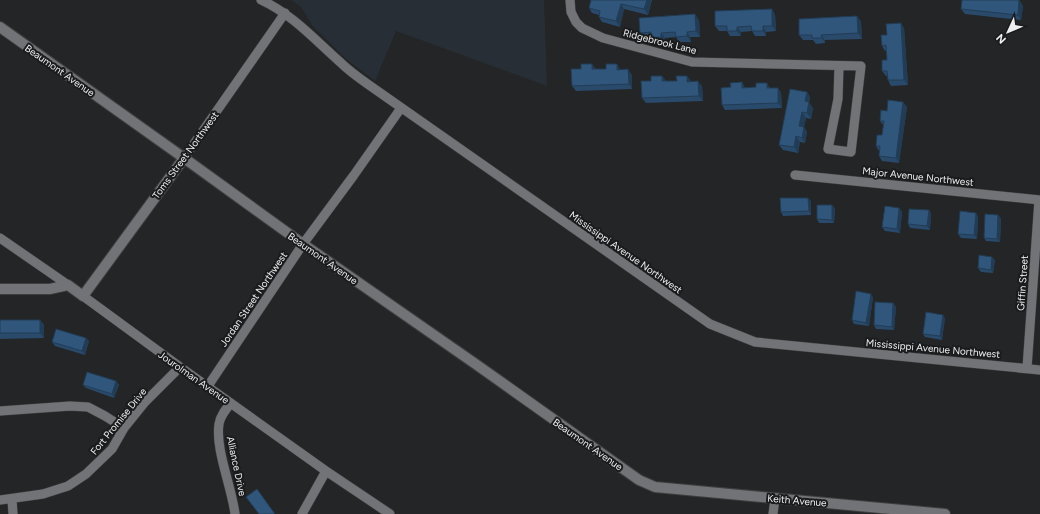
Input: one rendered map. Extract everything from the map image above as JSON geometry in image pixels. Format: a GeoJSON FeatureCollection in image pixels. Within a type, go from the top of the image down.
{"type":"FeatureCollection","features":[{"type":"Feature","properties":{"kind":"street","name":"Mississippi Avenue Northwest"},"geometry":{"type":"LineString","coordinates":[[261,0],[285,13],[313,36],[341,63],[369,85],[710,324],[755,342],[1040,370]]}},
{"type":"Feature","properties":{"kind":"street","name":"Ridgebrook Lane"},"geometry":{"type":"LineString","coordinates":[[570,0],[571,12],[576,22],[582,28],[603,38],[692,62],[861,66],[851,152],[828,149],[838,99],[839,66]]}},
{"type":"Feature","properties":{"kind":"street","name":"Toms Street Northwest"},"geometry":{"type":"LineString","coordinates":[[83,296],[184,158],[285,13]]}},
{"type":"Feature","properties":{"kind":"street","name":"Beaumont Avenue"},"geometry":{"type":"LineString","coordinates":[[0,27],[303,244],[477,365],[638,480],[649,484]]}},
{"type":"Feature","properties":{"kind":"street","name":"Jordan Street Northwest"},"geometry":{"type":"LineString","coordinates":[[208,386],[303,244],[354,176],[401,108]]}},
{"type":"Feature","properties":{"kind":"street","name":"Major Avenue Northwest"},"geometry":{"type":"LineString","coordinates":[[795,175],[1040,200]]}},
{"type":"Feature","properties":{"kind":"street","name":"Giffin Street"},"geometry":{"type":"LineString","coordinates":[[1027,368],[1040,200]]}},
{"type":"Feature","properties":{"kind":"street","name":"Jourolman Avenue"},"geometry":{"type":"LineString","coordinates":[[0,238],[68,285],[326,471],[390,514]]}},
{"type":"Feature","properties":{"kind":"street"},"geometry":{"type":"LineString","coordinates":[[0,289],[50,289],[68,285]]}},
{"type":"Feature","properties":{"kind":"street","name":"Fort Promise Drive"},"geometry":{"type":"LineString","coordinates":[[0,500],[43,494],[68,486],[86,474],[112,449],[124,428],[145,402],[180,367]]}},
{"type":"Feature","properties":{"kind":"street","name":"Alliance Drive"},"geometry":{"type":"LineString","coordinates":[[231,403],[223,413],[219,424],[219,446],[234,501],[235,514]]}},
{"type":"Feature","properties":{"kind":"street"},"geometry":{"type":"LineString","coordinates":[[0,411],[70,406],[88,408],[105,416],[124,428]]}},
{"type":"Feature","properties":{"kind":"street"},"geometry":{"type":"LineString","coordinates":[[302,514],[326,471]]}},
{"type":"Feature","properties":{"kind":"street","name":"Keith Avenue"},"geometry":{"type":"LineString","coordinates":[[649,484],[655,487],[945,514]]}},
{"type":"Feature","properties":{"kind":"street"},"geometry":{"type":"LineString","coordinates":[[773,514],[775,498]]}},
{"type":"Feature","properties":{"kind":"street"},"geometry":{"type":"LineString","coordinates":[[12,499],[13,514]]}},
{"type":"Feature","properties":{"kind":"shaded area"},"geometry":{"type":"Polygon","coordinates":[[[291,0],[544,0],[547,86],[396,31],[375,81],[346,59],[312,25],[301,7],[291,0]]]}},
{"type":"Feature","properties":{"kind":"building"},"geometry":{"type":"Polygon","coordinates":[[[591,0],[647,0],[644,9],[621,4],[616,21],[599,17],[600,11],[589,8],[591,0]]]}},
{"type":"Feature","properties":{"kind":"building"},"geometry":{"type":"Polygon","coordinates":[[[962,0],[1019,0],[1018,15],[961,9],[962,0]]]}},
{"type":"Feature","properties":{"kind":"building"},"geometry":{"type":"Polygon","coordinates":[[[772,9],[772,26],[763,26],[763,31],[752,31],[751,26],[737,27],[737,31],[727,31],[727,26],[715,26],[715,11],[772,9]]]}},
{"type":"Feature","properties":{"kind":"building"},"geometry":{"type":"Polygon","coordinates":[[[695,14],[696,31],[687,32],[687,36],[676,37],[675,32],[661,33],[661,37],[651,38],[651,32],[640,33],[639,18],[695,14]]]}},
{"type":"Feature","properties":{"kind":"building"},"geometry":{"type":"Polygon","coordinates":[[[857,16],[858,33],[821,35],[822,38],[812,38],[812,35],[799,35],[799,19],[857,16]]]}},
{"type":"Feature","properties":{"kind":"building"},"geometry":{"type":"Polygon","coordinates":[[[901,23],[904,80],[888,80],[887,71],[882,71],[882,60],[887,60],[886,45],[882,46],[881,35],[887,35],[886,24],[901,23]]]}},
{"type":"Feature","properties":{"kind":"building"},"geometry":{"type":"Polygon","coordinates":[[[581,64],[592,64],[592,69],[606,69],[606,64],[617,64],[617,70],[628,69],[629,84],[572,86],[571,69],[581,69],[581,64]]]}},
{"type":"Feature","properties":{"kind":"building"},"geometry":{"type":"Polygon","coordinates":[[[651,76],[662,76],[662,81],[677,81],[676,76],[687,76],[687,82],[698,81],[699,96],[642,98],[641,81],[651,81],[651,76]]]}},
{"type":"Feature","properties":{"kind":"building"},"geometry":{"type":"Polygon","coordinates":[[[742,82],[742,88],[756,87],[756,83],[767,83],[767,88],[778,88],[778,103],[722,105],[721,88],[731,87],[730,83],[742,82]]]}},
{"type":"Feature","properties":{"kind":"building"},"geometry":{"type":"Polygon","coordinates":[[[790,89],[807,92],[805,101],[809,102],[807,113],[802,112],[799,126],[804,127],[802,138],[796,136],[794,147],[779,145],[790,89]]]}},
{"type":"Feature","properties":{"kind":"building"},"geometry":{"type":"Polygon","coordinates":[[[888,100],[903,102],[896,158],[879,156],[880,146],[876,146],[877,135],[882,135],[884,121],[880,121],[881,110],[887,111],[888,100]]]}},
{"type":"Feature","properties":{"kind":"building"},"geometry":{"type":"Polygon","coordinates":[[[780,198],[808,198],[809,211],[781,212],[780,198]]]}},
{"type":"Feature","properties":{"kind":"building"},"geometry":{"type":"Polygon","coordinates":[[[817,205],[832,205],[832,220],[817,219],[817,205]]]}},
{"type":"Feature","properties":{"kind":"building"},"geometry":{"type":"Polygon","coordinates":[[[885,206],[899,208],[897,229],[882,227],[885,206]]]}},
{"type":"Feature","properties":{"kind":"building"},"geometry":{"type":"Polygon","coordinates":[[[909,209],[929,210],[927,226],[908,224],[909,209]]]}},
{"type":"Feature","properties":{"kind":"building"},"geometry":{"type":"Polygon","coordinates":[[[960,211],[976,213],[974,235],[958,234],[960,211]]]}},
{"type":"Feature","properties":{"kind":"building"},"geometry":{"type":"Polygon","coordinates":[[[985,214],[998,215],[997,239],[984,238],[985,214]]]}},
{"type":"Feature","properties":{"kind":"building"},"geometry":{"type":"Polygon","coordinates":[[[979,255],[992,257],[991,270],[978,268],[979,255]]]}},
{"type":"Feature","properties":{"kind":"building"},"geometry":{"type":"Polygon","coordinates":[[[856,291],[871,294],[866,323],[852,320],[856,291]]]}},
{"type":"Feature","properties":{"kind":"building"},"geometry":{"type":"Polygon","coordinates":[[[875,302],[893,303],[892,327],[874,325],[875,302]]]}},
{"type":"Feature","properties":{"kind":"building"},"geometry":{"type":"Polygon","coordinates":[[[926,312],[943,315],[940,336],[923,334],[926,312]]]}},
{"type":"Feature","properties":{"kind":"building"},"geometry":{"type":"Polygon","coordinates":[[[0,320],[40,320],[40,333],[0,333],[0,320]]]}},
{"type":"Feature","properties":{"kind":"building"},"geometry":{"type":"Polygon","coordinates":[[[56,329],[86,338],[82,351],[52,342],[56,329]]]}},
{"type":"Feature","properties":{"kind":"building"},"geometry":{"type":"Polygon","coordinates":[[[87,372],[116,381],[112,394],[83,385],[87,372]]]}},
{"type":"Feature","properties":{"kind":"building"},"geometry":{"type":"Polygon","coordinates":[[[257,489],[275,514],[259,514],[246,497],[257,489]]]}}]}
